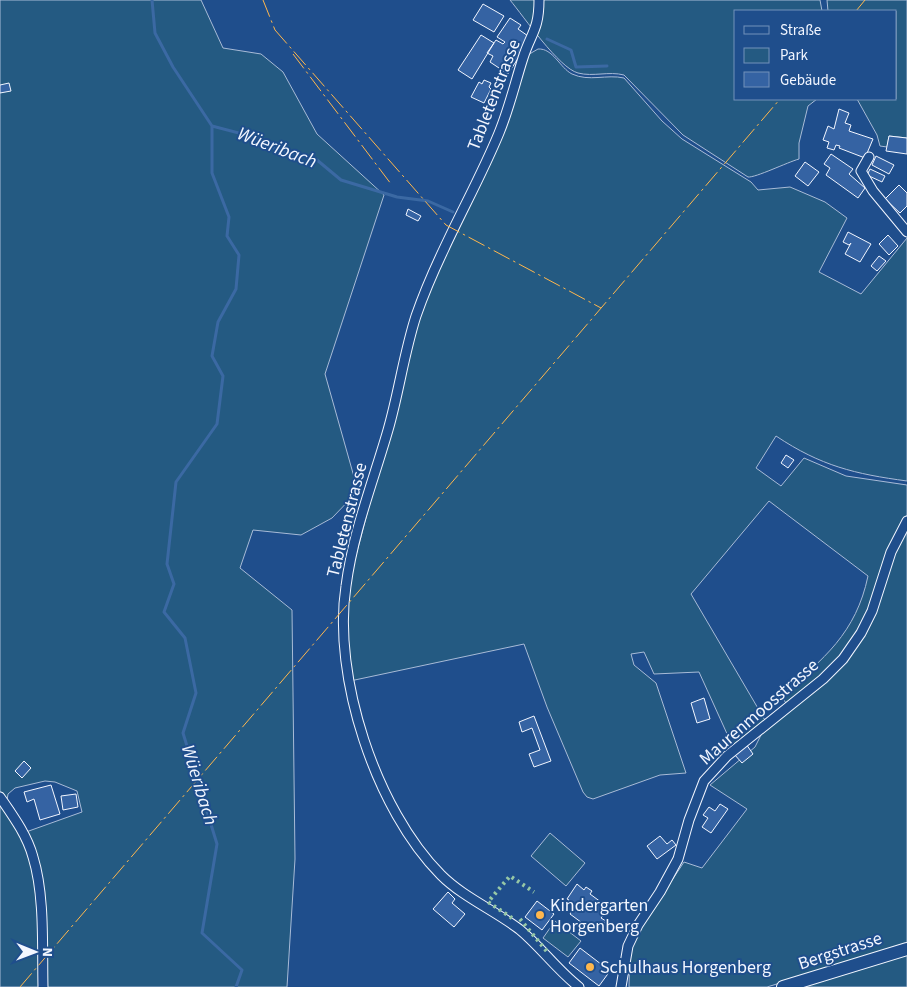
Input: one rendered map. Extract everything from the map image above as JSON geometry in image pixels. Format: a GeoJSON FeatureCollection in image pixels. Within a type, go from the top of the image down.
{"type":"FeatureCollection","features":[{"type":"Feature","properties":{"kind":"street","name":"Tabletenstrasse"},"geometry":{"type":"LineString","coordinates":[[538,0],[537,28],[525,52],[500,131],[435,268],[416,317],[388,429],[362,510],[346,586],[343,624],[345,666],[352,698],[378,775],[400,821],[424,856],[442,876],[461,892],[482,903],[521,931],[560,972],[579,987]]}},
{"type":"Feature","properties":{"kind":"street"},"geometry":{"type":"LineString","coordinates":[[870,157],[861,171],[873,191],[907,232]]}},
{"type":"Feature","properties":{"kind":"street","name":"Maurenmoosstrasse"},"geometry":{"type":"LineString","coordinates":[[621,987],[628,946],[638,925],[660,892],[678,858],[689,820],[704,781],[727,756],[823,679],[843,659],[861,633],[872,611],[891,552],[907,521]]}},
{"type":"Feature","properties":{"kind":"street"},"geometry":{"type":"LineString","coordinates":[[0,797],[21,826],[34,859],[40,901],[43,987]]}},
{"type":"Feature","properties":{"kind":"street","name":"Bergstrasse"},"geometry":{"type":"LineString","coordinates":[[783,987],[907,949]]}},
{"type":"Feature","properties":{"kind":"green space"},"geometry":{"type":"Polygon","coordinates":[[[0,0],[201,0],[223,48],[261,54],[283,72],[317,134],[384,195],[325,374],[358,491],[332,518],[301,535],[253,530],[240,568],[292,610],[295,859],[287,987],[0,987],[0,0]],[[45,781],[15,788],[8,794],[7,800],[13,807],[26,832],[82,812],[77,791],[55,782],[45,781]]]}},
{"type":"Feature","properties":{"kind":"green space"},"geometry":{"type":"Polygon","coordinates":[[[510,0],[820,0],[822,10],[734,10],[734,100],[816,100],[808,106],[799,143],[799,159],[748,177],[683,135],[624,75],[584,74],[570,69],[561,62],[510,0]]]}},
{"type":"Feature","properties":{"kind":"green space"},"geometry":{"type":"Polygon","coordinates":[[[827,0],[907,0],[907,138],[889,136],[887,147],[880,146],[877,135],[858,100],[897,100],[897,10],[828,10],[827,0]]]}},
{"type":"Feature","properties":{"kind":"green space"},"geometry":{"type":"Polygon","coordinates":[[[538,49],[548,52],[572,74],[591,78],[624,78],[662,121],[682,139],[751,182],[758,190],[790,187],[825,202],[847,218],[819,272],[861,294],[907,238],[907,481],[855,472],[824,462],[776,436],[756,468],[781,486],[804,458],[846,476],[907,485],[907,515],[890,549],[864,621],[841,657],[818,680],[787,705],[781,695],[824,657],[847,629],[863,596],[868,576],[769,501],[691,594],[766,722],[733,747],[699,672],[654,674],[644,652],[631,654],[634,665],[656,683],[686,773],[660,775],[593,799],[587,797],[583,792],[547,707],[524,644],[350,681],[346,644],[350,578],[419,318],[526,56],[538,49]]]}},
{"type":"Feature","properties":{"kind":"green space"},"geometry":{"type":"Polygon","coordinates":[[[907,526],[907,944],[767,987],[629,987],[630,950],[641,927],[684,862],[702,868],[747,809],[710,785],[755,747],[763,731],[851,653],[907,526]]]}},
{"type":"Feature","properties":{"kind":"green space"},"geometry":{"type":"Polygon","coordinates":[[[550,833],[585,863],[566,886],[531,856],[550,833]]]}},
{"type":"Feature","properties":{"kind":"green space"},"geometry":{"type":"Polygon","coordinates":[[[555,921],[581,941],[568,957],[543,938],[555,921]]]}},
{"type":"Feature","properties":{"kind":"green space"},"geometry":{"type":"Polygon","coordinates":[[[907,953],[907,987],[800,987],[907,953]]]}},
{"type":"Feature","properties":{"kind":"building"},"geometry":{"type":"Polygon","coordinates":[[[483,4],[504,16],[494,32],[473,20],[483,4]]]}},
{"type":"Feature","properties":{"kind":"building"},"geometry":{"type":"Polygon","coordinates":[[[510,18],[521,25],[518,29],[531,38],[508,74],[490,62],[493,56],[487,53],[496,40],[503,44],[505,42],[497,37],[510,18]]]}},
{"type":"Feature","properties":{"kind":"building"},"geometry":{"type":"Polygon","coordinates":[[[481,35],[494,43],[472,79],[458,70],[481,35]]]}},
{"type":"Feature","properties":{"kind":"building"},"geometry":{"type":"Polygon","coordinates":[[[484,80],[491,83],[489,87],[491,89],[484,103],[471,97],[479,82],[482,84],[484,80]]]}},
{"type":"Feature","properties":{"kind":"building"},"geometry":{"type":"Polygon","coordinates":[[[9,83],[11,91],[0,93],[0,85],[9,83]]]}},
{"type":"Feature","properties":{"kind":"building"},"geometry":{"type":"Polygon","coordinates":[[[839,109],[849,113],[845,123],[851,125],[849,131],[873,139],[865,158],[839,148],[840,146],[836,145],[834,150],[827,148],[829,142],[823,140],[828,126],[834,129],[839,109]]]}},
{"type":"Feature","properties":{"kind":"building"},"geometry":{"type":"Polygon","coordinates":[[[889,136],[907,138],[907,154],[886,151],[889,136]]]}},
{"type":"Feature","properties":{"kind":"building"},"geometry":{"type":"Polygon","coordinates":[[[831,154],[853,169],[849,174],[865,188],[858,198],[826,175],[830,168],[824,164],[831,154]]]}},
{"type":"Feature","properties":{"kind":"building"},"geometry":{"type":"Polygon","coordinates":[[[876,156],[894,165],[889,174],[872,165],[876,156]]]}},
{"type":"Feature","properties":{"kind":"building"},"geometry":{"type":"Polygon","coordinates":[[[805,162],[819,172],[808,186],[795,176],[805,162]]]}},
{"type":"Feature","properties":{"kind":"building"},"geometry":{"type":"Polygon","coordinates":[[[870,169],[885,176],[882,182],[867,175],[870,169]]]}},
{"type":"Feature","properties":{"kind":"building"},"geometry":{"type":"Polygon","coordinates":[[[899,185],[907,193],[907,206],[900,213],[885,199],[899,185]]]}},
{"type":"Feature","properties":{"kind":"building"},"geometry":{"type":"Polygon","coordinates":[[[408,209],[421,216],[418,221],[406,215],[408,209]]]}},
{"type":"Feature","properties":{"kind":"building"},"geometry":{"type":"Polygon","coordinates":[[[848,232],[871,244],[860,262],[845,254],[851,243],[849,245],[843,242],[848,232]]]}},
{"type":"Feature","properties":{"kind":"building"},"geometry":{"type":"Polygon","coordinates":[[[888,235],[898,246],[889,255],[879,244],[888,235]]]}},
{"type":"Feature","properties":{"kind":"building"},"geometry":{"type":"Polygon","coordinates":[[[879,256],[886,261],[877,271],[871,266],[879,256]]]}},
{"type":"Feature","properties":{"kind":"building"},"geometry":{"type":"Polygon","coordinates":[[[786,455],[794,460],[788,468],[781,463],[786,455]]]}},
{"type":"Feature","properties":{"kind":"building"},"geometry":{"type":"Polygon","coordinates":[[[704,698],[710,719],[697,723],[691,703],[704,698]]]}},
{"type":"Feature","properties":{"kind":"building"},"geometry":{"type":"Polygon","coordinates":[[[534,716],[551,761],[534,767],[529,754],[540,750],[532,728],[522,732],[519,722],[534,716]]]}},
{"type":"Feature","properties":{"kind":"building"},"geometry":{"type":"Polygon","coordinates":[[[746,744],[753,754],[742,763],[734,754],[746,744]]]}},
{"type":"Feature","properties":{"kind":"building"},"geometry":{"type":"Polygon","coordinates":[[[24,761],[31,768],[22,778],[15,771],[24,761]]]}},
{"type":"Feature","properties":{"kind":"building"},"geometry":{"type":"Polygon","coordinates":[[[51,785],[60,814],[40,820],[34,799],[27,802],[24,792],[51,785]]]}},
{"type":"Feature","properties":{"kind":"building"},"geometry":{"type":"Polygon","coordinates":[[[76,794],[78,807],[63,810],[61,796],[76,794]]]}},
{"type":"Feature","properties":{"kind":"building"},"geometry":{"type":"Polygon","coordinates":[[[720,804],[728,809],[711,833],[702,827],[708,818],[703,815],[709,807],[715,811],[720,804]]]}},
{"type":"Feature","properties":{"kind":"building"},"geometry":{"type":"Polygon","coordinates":[[[660,836],[667,844],[672,840],[676,845],[657,859],[647,846],[660,836]]]}},
{"type":"Feature","properties":{"kind":"building"},"geometry":{"type":"Polygon","coordinates":[[[577,884],[584,890],[586,887],[592,891],[590,894],[609,908],[601,918],[606,921],[602,927],[599,924],[593,931],[570,914],[572,911],[565,906],[569,900],[567,899],[577,884]]]}},
{"type":"Feature","properties":{"kind":"building"},"geometry":{"type":"Polygon","coordinates":[[[448,892],[455,899],[452,903],[465,914],[454,927],[433,909],[448,892]]]}},
{"type":"Feature","properties":{"kind":"building","name":"Kindergarten Horgenberg"},"geometry":{"type":"Polygon","coordinates":[[[537,901],[554,914],[542,930],[525,917],[537,901]]]}},
{"type":"Feature","properties":{"kind":"building","name":"Schulhaus Horgenberg"},"geometry":{"type":"Polygon","coordinates":[[[580,948],[610,971],[599,986],[569,963],[580,948]]]}},
{"type":"Feature","properties":{"kind":"waterway","name":"Wüeribach"},"geometry":{"type":"LineString","coordinates":[[152,0],[155,33],[173,67],[212,126],[212,173],[229,217],[227,236],[239,255],[236,289],[218,322],[212,356],[223,376],[217,424],[176,482],[167,564],[174,584],[164,612],[185,638],[196,693],[183,733],[217,844],[202,933],[242,970],[236,987]]}},
{"type":"Feature","properties":{"kind":"waterway"},"geometry":{"type":"LineString","coordinates":[[547,39],[571,50],[576,67],[607,66]]}},
{"type":"Feature","properties":{"kind":"waterway","name":"Wüeribach"},"geometry":{"type":"LineString","coordinates":[[212,126],[258,138],[270,147],[317,160],[341,180],[397,197],[428,201],[453,212]]}},
{"type":"Feature","properties":{"kind":"hedge"},"geometry":{"type":"LineString","coordinates":[[512,918],[488,902],[510,876],[534,892]]}},
{"type":"Feature","properties":{"kind":"hedge"},"geometry":{"type":"LineString","coordinates":[[520,919],[549,954]]}},
{"type":"Feature","properties":{"kind":"power"},"geometry":{"type":"LineString","coordinates":[[263,0],[275,30]]}},
{"type":"Feature","properties":{"kind":"power"},"geometry":{"type":"LineString","coordinates":[[857,10],[865,0]]}},
{"type":"Feature","properties":{"kind":"power"},"geometry":{"type":"LineString","coordinates":[[275,30],[446,225],[601,308]]}},
{"type":"Feature","properties":{"kind":"power"},"geometry":{"type":"LineString","coordinates":[[293,54],[391,184]]}},
{"type":"Feature","properties":{"kind":"power"},"geometry":{"type":"LineString","coordinates":[[20,987],[779,100]]}},
{"type":"Feature","properties":{"kind":"place","name":"Kindergarten Horgenberg"},"geometry":{"type":"Point","coordinates":[540,915]}},
{"type":"Feature","properties":{"kind":"place","name":"Schulhaus Horgenberg"},"geometry":{"type":"Point","coordinates":[590,967]}}]}
